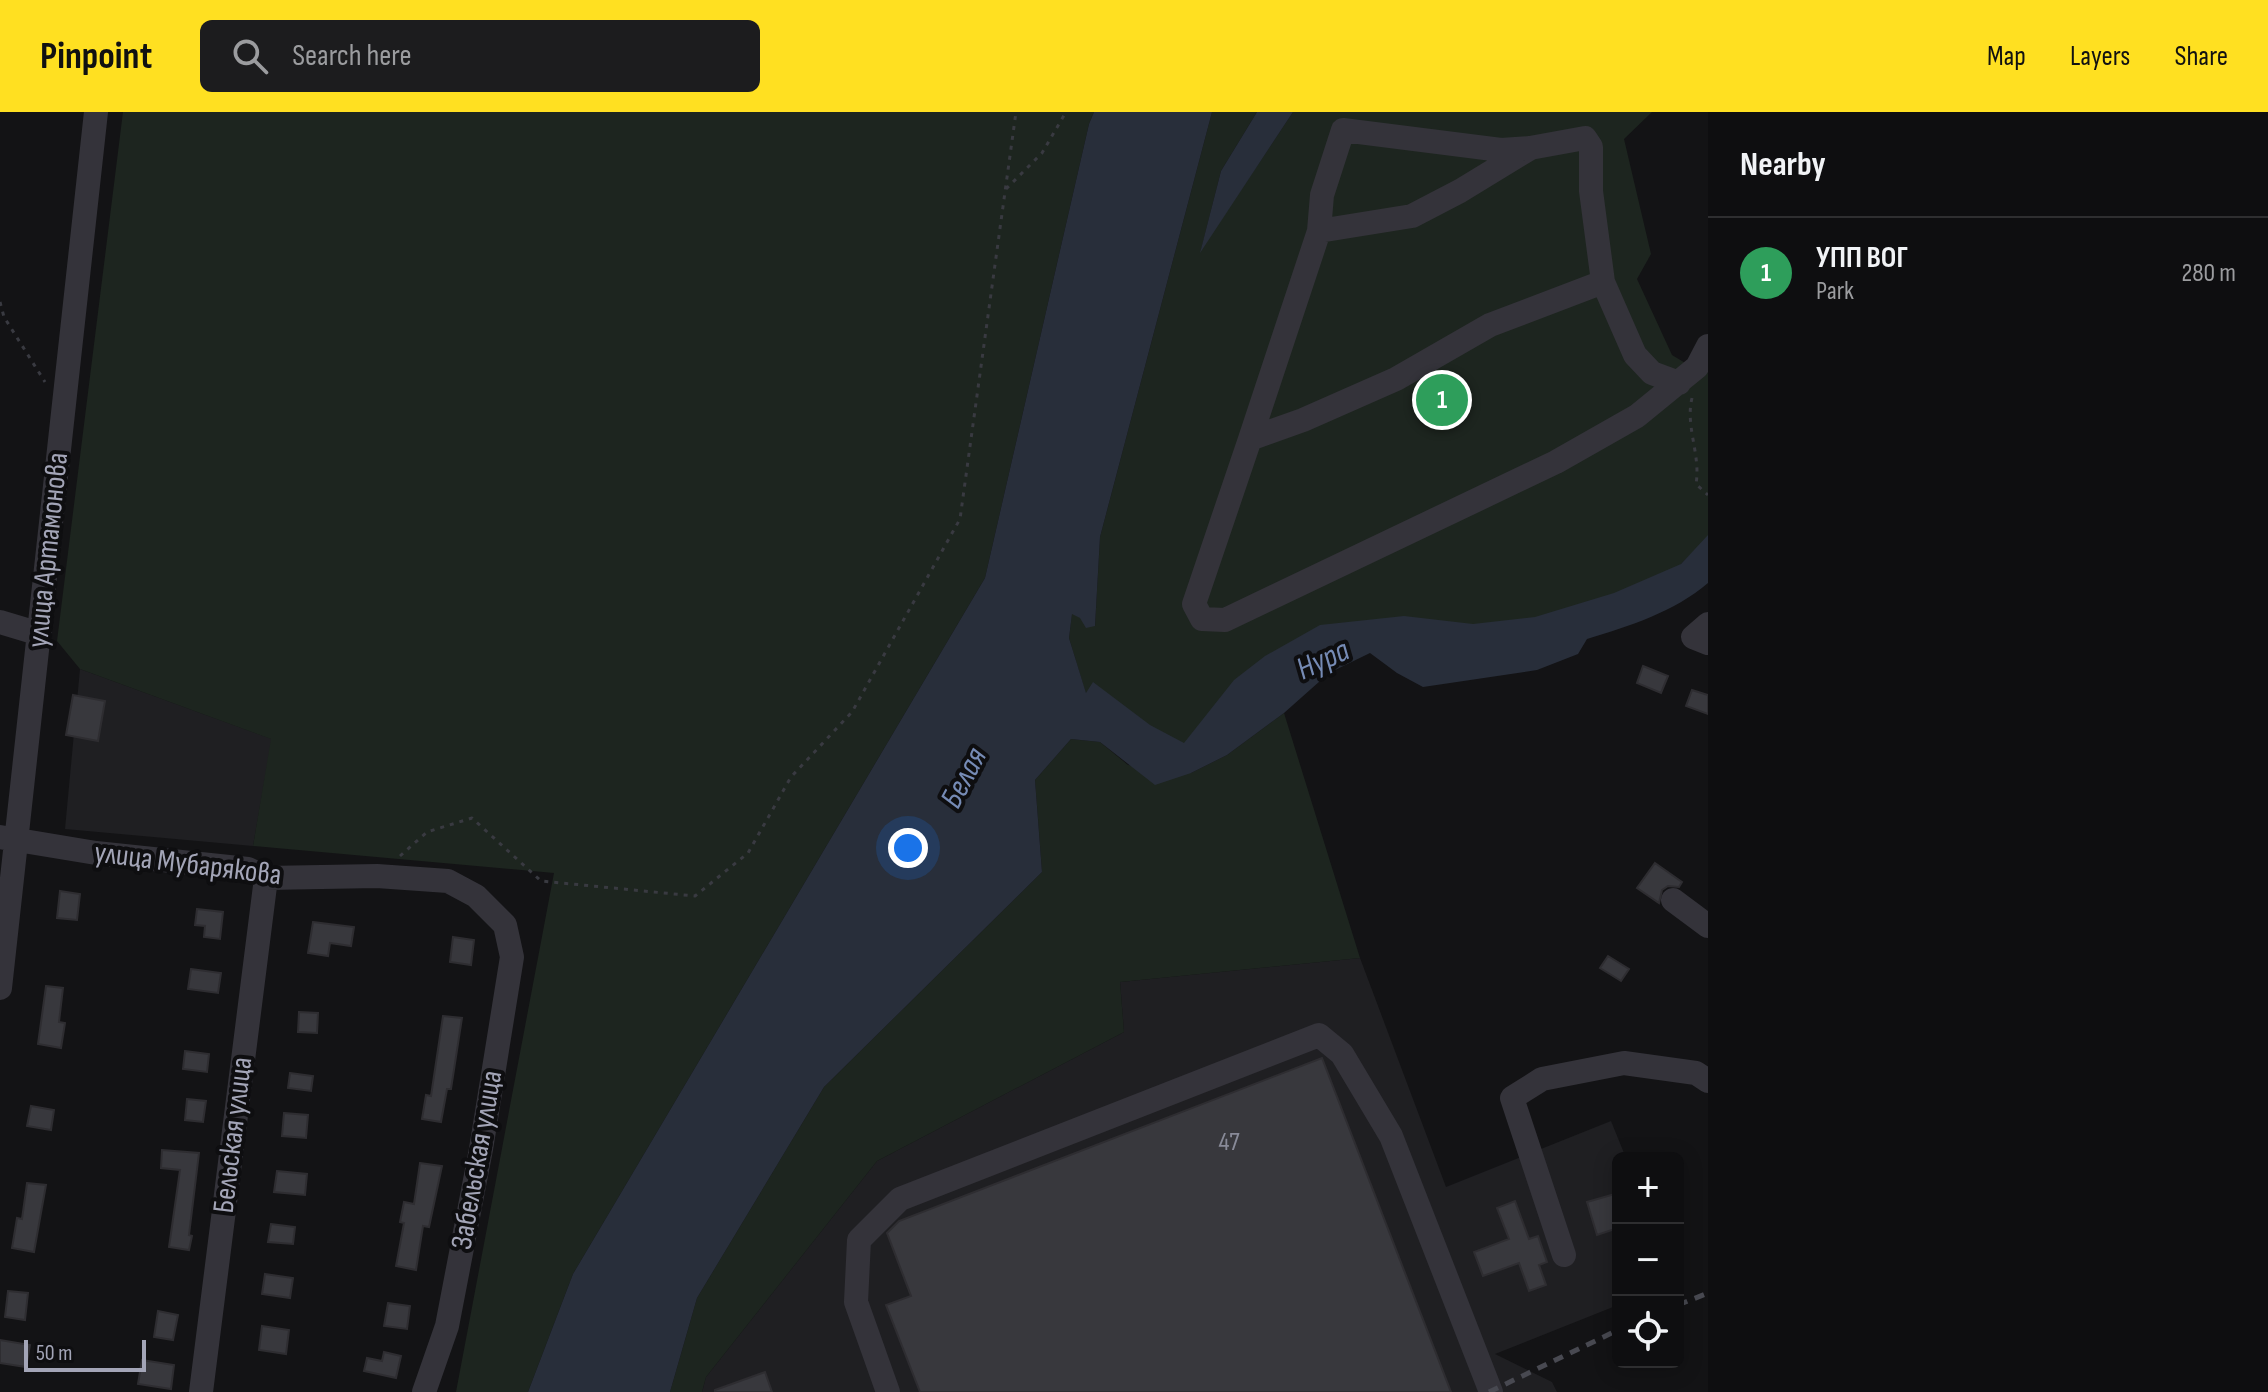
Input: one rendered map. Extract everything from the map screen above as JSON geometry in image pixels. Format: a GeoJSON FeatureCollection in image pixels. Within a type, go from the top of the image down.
{"type":"FeatureCollection","features":[{"type":"Feature","properties":{"kind":"street","name":"улица Артамонова"},"geometry":{"type":"LineString","coordinates":[[0,988],[9,838],[40,634],[96,112]]}},
{"type":"Feature","properties":{"kind":"street"},"geometry":{"type":"LineString","coordinates":[[1686,390],[1652,373],[1635,355],[1603,282],[1591,191],[1591,147],[1585,138],[1501,150],[1345,121],[1322,195],[1319,231],[1194,604],[1202,619],[1225,620],[1556,462],[1686,390],[1708,346]]}},
{"type":"Feature","properties":{"kind":"street"},"geometry":{"type":"LineString","coordinates":[[1319,231],[1412,216],[1530,148]]}},
{"type":"Feature","properties":{"kind":"street"},"geometry":{"type":"LineString","coordinates":[[1250,439],[1303,420],[1396,379],[1490,325],[1603,282]]}},
{"type":"Feature","properties":{"kind":"street"},"geometry":{"type":"LineString","coordinates":[[0,622],[40,634]]}},
{"type":"Feature","properties":{"kind":"street"},"geometry":{"type":"LineString","coordinates":[[1708,624],[1693,637],[1708,643]]}},
{"type":"Feature","properties":{"kind":"street","name":"улица Мубарякова"},"geometry":{"type":"LineString","coordinates":[[9,838],[96,853],[248,869],[266,878],[377,876],[448,881],[476,896],[505,925]]}},
{"type":"Feature","properties":{"kind":"street","name":"Бельская улица"},"geometry":{"type":"LineString","coordinates":[[201,1392],[266,878]]}},
{"type":"Feature","properties":{"kind":"street"},"geometry":{"type":"LineString","coordinates":[[1673,900],[1708,926]]}},
{"type":"Feature","properties":{"kind":"street","name":"Забельская улица"},"geometry":{"type":"LineString","coordinates":[[424,1392],[447,1326],[481,1149],[512,957],[505,925]]}},
{"type":"Feature","properties":{"kind":"street"},"geometry":{"type":"LineString","coordinates":[[888,1392],[856,1302],[859,1240],[900,1199],[1319,1035],[1342,1054],[1391,1136],[1491,1392]]}},
{"type":"Feature","properties":{"kind":"street"},"geometry":{"type":"LineString","coordinates":[[1564,1255],[1512,1098],[1542,1079],[1624,1063],[1696,1073],[1708,1081]]}},
{"type":"Feature","properties":{"kind":"path"},"geometry":{"type":"LineString","coordinates":[[377,876],[427,832],[472,818],[541,881],[695,896],[748,853],[791,777],[852,712],[960,519],[1016,112]]}},
{"type":"Feature","properties":{"kind":"path"},"geometry":{"type":"LineString","coordinates":[[1006,189],[1042,153],[1066,112]]}},
{"type":"Feature","properties":{"kind":"path"},"geometry":{"type":"LineString","coordinates":[[0,302],[4,317],[46,382]]}},
{"type":"Feature","properties":{"kind":"path"},"geometry":{"type":"LineString","coordinates":[[1686,390],[1699,467],[1696,484],[1708,495]]}},
{"type":"Feature","properties":{"kind":"shaded area"},"geometry":{"type":"Polygon","coordinates":[[[123,112],[1094,112],[985,578],[573,1274],[528,1392],[456,1392],[554,873],[253,846],[271,739],[80,669],[57,641],[123,112]]]}},
{"type":"Feature","properties":{"kind":"shaded area"},"geometry":{"type":"Polygon","coordinates":[[[1212,112],[1257,112],[1221,171],[1201,250],[1293,112],[1652,112],[1624,139],[1651,254],[1637,279],[1672,355],[1700,372],[1708,358],[1708,537],[1668,577],[1515,639],[1376,620],[1188,749],[1086,694],[1069,638],[1072,613],[1095,626],[1100,537],[1212,112]]]}},
{"type":"Feature","properties":{"kind":"shaded area"},"geometry":{"type":"Polygon","coordinates":[[[80,669],[272,739],[253,846],[65,829],[80,669]]]}},
{"type":"Feature","properties":{"kind":"shaded area"},"geometry":{"type":"Polygon","coordinates":[[[1284,713],[1360,958],[1120,982],[1124,1032],[877,1161],[706,1377],[702,1392],[670,1392],[697,1298],[824,1087],[1042,872],[1035,780],[1071,739],[1100,742],[1128,765],[1191,773],[1227,755],[1284,713]]]}},
{"type":"Feature","properties":{"kind":"shaded area"},"geometry":{"type":"Polygon","coordinates":[[[1360,958],[1446,1187],[1611,1121],[1624,1152],[1612,1152],[1612,1307],[1495,1354],[1552,1382],[1557,1392],[702,1392],[706,1377],[877,1161],[1124,1032],[1120,982],[1360,958]]]}},
{"type":"Feature","properties":{"kind":"water","name":"Белая"},"geometry":{"type":"Polygon","coordinates":[[[1094,112],[1212,112],[1100,537],[1095,626],[1086,628],[1080,618],[1072,614],[1069,638],[1086,693],[1093,682],[1150,725],[1184,743],[1234,680],[1265,656],[1320,625],[1404,616],[1473,624],[1535,617],[1614,593],[1681,564],[1708,535],[1708,583],[1666,610],[1587,639],[1578,654],[1537,670],[1423,687],[1370,653],[1329,673],[1284,713],[1227,755],[1191,773],[1155,785],[1100,742],[1071,739],[1035,780],[1042,872],[824,1087],[697,1298],[670,1392],[528,1392],[573,1274],[985,578],[1094,112]]]}},
{"type":"Feature","properties":{"kind":"water"},"geometry":{"type":"Polygon","coordinates":[[[1257,112],[1293,112],[1200,253],[1221,171],[1257,112]]]}},
{"type":"Feature","properties":{"kind":"building"},"geometry":{"type":"Polygon","coordinates":[[[1643,666],[1668,676],[1661,693],[1637,683],[1643,666]]]}},
{"type":"Feature","properties":{"kind":"building"},"geometry":{"type":"Polygon","coordinates":[[[1692,690],[1708,695],[1708,714],[1686,706],[1692,690]]]}},
{"type":"Feature","properties":{"kind":"building"},"geometry":{"type":"Polygon","coordinates":[[[73,695],[105,701],[98,741],[66,735],[73,695]]]}},
{"type":"Feature","properties":{"kind":"building"},"geometry":{"type":"Polygon","coordinates":[[[1655,863],[1682,882],[1679,887],[1668,886],[1662,890],[1659,903],[1637,888],[1655,863]]]}},
{"type":"Feature","properties":{"kind":"building"},"geometry":{"type":"Polygon","coordinates":[[[60,891],[80,894],[77,920],[57,918],[60,891]]]}},
{"type":"Feature","properties":{"kind":"building"},"geometry":{"type":"Polygon","coordinates":[[[197,909],[223,912],[220,939],[204,937],[205,926],[195,925],[197,909]]]}},
{"type":"Feature","properties":{"kind":"building"},"geometry":{"type":"Polygon","coordinates":[[[313,922],[354,927],[351,946],[330,943],[328,956],[308,953],[313,922]]]}},
{"type":"Feature","properties":{"kind":"building"},"geometry":{"type":"Polygon","coordinates":[[[453,937],[474,940],[471,965],[450,962],[453,937]]]}},
{"type":"Feature","properties":{"kind":"building"},"geometry":{"type":"Polygon","coordinates":[[[1608,956],[1629,969],[1621,981],[1600,968],[1608,956]]]}},
{"type":"Feature","properties":{"kind":"building"},"geometry":{"type":"Polygon","coordinates":[[[191,969],[221,973],[218,993],[188,989],[191,969]]]}},
{"type":"Feature","properties":{"kind":"building"},"geometry":{"type":"Polygon","coordinates":[[[46,986],[63,988],[59,1022],[65,1023],[61,1048],[38,1044],[46,986]]]}},
{"type":"Feature","properties":{"kind":"building"},"geometry":{"type":"Polygon","coordinates":[[[299,1012],[318,1013],[317,1033],[298,1032],[299,1012]]]}},
{"type":"Feature","properties":{"kind":"building"},"geometry":{"type":"Polygon","coordinates":[[[443,1016],[462,1018],[451,1089],[447,1089],[441,1122],[422,1119],[426,1095],[431,1096],[443,1016]]]}},
{"type":"Feature","properties":{"kind":"building"},"geometry":{"type":"Polygon","coordinates":[[[185,1051],[209,1054],[207,1072],[183,1069],[185,1051]]]}},
{"type":"Feature","properties":{"kind":"building"},"geometry":{"type":"Polygon","coordinates":[[[1322,1058],[1451,1392],[920,1392],[886,1305],[911,1296],[887,1233],[899,1221],[1322,1058]]]}},
{"type":"Feature","properties":{"kind":"building"},"geometry":{"type":"Polygon","coordinates":[[[290,1073],[313,1076],[311,1091],[288,1088],[290,1073]]]}},
{"type":"Feature","properties":{"kind":"building"},"geometry":{"type":"Polygon","coordinates":[[[187,1099],[206,1101],[203,1122],[185,1120],[187,1099]]]}},
{"type":"Feature","properties":{"kind":"building"},"geometry":{"type":"Polygon","coordinates":[[[31,1106],[54,1110],[51,1130],[27,1126],[31,1106]]]}},
{"type":"Feature","properties":{"kind":"building"},"geometry":{"type":"Polygon","coordinates":[[[284,1113],[308,1115],[306,1138],[282,1136],[284,1113]]]}},
{"type":"Feature","properties":{"kind":"building"},"geometry":{"type":"Polygon","coordinates":[[[162,1150],[199,1153],[189,1250],[169,1247],[180,1170],[161,1168],[162,1150]]]}},
{"type":"Feature","properties":{"kind":"building"},"geometry":{"type":"Polygon","coordinates":[[[420,1163],[442,1166],[429,1227],[423,1226],[416,1270],[396,1266],[404,1223],[400,1222],[404,1202],[414,1204],[420,1163]]]}},
{"type":"Feature","properties":{"kind":"building"},"geometry":{"type":"Polygon","coordinates":[[[277,1171],[307,1174],[305,1195],[274,1192],[277,1171]]]}},
{"type":"Feature","properties":{"kind":"building"},"geometry":{"type":"Polygon","coordinates":[[[27,1183],[46,1185],[34,1252],[12,1248],[17,1218],[22,1219],[27,1183]]]}},
{"type":"Feature","properties":{"kind":"building"},"geometry":{"type":"Polygon","coordinates":[[[1612,1195],[1612,1230],[1597,1235],[1587,1202],[1612,1195]]]}},
{"type":"Feature","properties":{"kind":"building"},"geometry":{"type":"Polygon","coordinates":[[[1515,1201],[1529,1239],[1538,1236],[1547,1262],[1539,1265],[1546,1285],[1529,1291],[1519,1263],[1483,1276],[1474,1252],[1509,1239],[1497,1208],[1515,1201]]]}},
{"type":"Feature","properties":{"kind":"building"},"geometry":{"type":"Polygon","coordinates":[[[271,1224],[295,1227],[293,1244],[268,1242],[271,1224]]]}},
{"type":"Feature","properties":{"kind":"building"},"geometry":{"type":"Polygon","coordinates":[[[265,1274],[293,1278],[290,1298],[262,1294],[265,1274]]]}},
{"type":"Feature","properties":{"kind":"building"},"geometry":{"type":"Polygon","coordinates":[[[8,1291],[28,1293],[25,1320],[5,1317],[8,1291]]]}},
{"type":"Feature","properties":{"kind":"building"},"geometry":{"type":"Polygon","coordinates":[[[388,1303],[410,1306],[407,1329],[384,1326],[388,1303]]]}},
{"type":"Feature","properties":{"kind":"building"},"geometry":{"type":"Polygon","coordinates":[[[158,1311],[178,1315],[173,1340],[154,1337],[158,1311]]]}},
{"type":"Feature","properties":{"kind":"building"},"geometry":{"type":"Polygon","coordinates":[[[262,1326],[289,1330],[286,1354],[259,1350],[262,1326]]]}},
{"type":"Feature","properties":{"kind":"building"},"geometry":{"type":"Polygon","coordinates":[[[0,1340],[30,1345],[26,1367],[0,1363],[0,1340]]]}},
{"type":"Feature","properties":{"kind":"building"},"geometry":{"type":"Polygon","coordinates":[[[384,1352],[401,1356],[396,1378],[364,1371],[367,1358],[382,1361],[384,1352]]]}},
{"type":"Feature","properties":{"kind":"building"},"geometry":{"type":"Polygon","coordinates":[[[142,1360],[174,1365],[171,1389],[138,1384],[142,1360]]]}},
{"type":"Feature","properties":{"kind":"building"},"geometry":{"type":"Polygon","coordinates":[[[765,1372],[772,1392],[715,1392],[715,1390],[765,1372]]]}},
{"type":"Feature","properties":{"kind":"railway"},"geometry":{"type":"LineString","coordinates":[[1684,1303],[1708,1293]]}},
{"type":"Feature","properties":{"kind":"railway"},"geometry":{"type":"LineString","coordinates":[[1489,1392],[1612,1333]]}},
{"type":"Feature","properties":{"kind":"place","name":"УПП ВОГ"},"geometry":{"type":"Point","coordinates":[1442,400]}},
{"type":"Feature","properties":{"kind":"water label","name":"Нура"},"geometry":{"type":"Point","coordinates":[1323,660]}}]}
